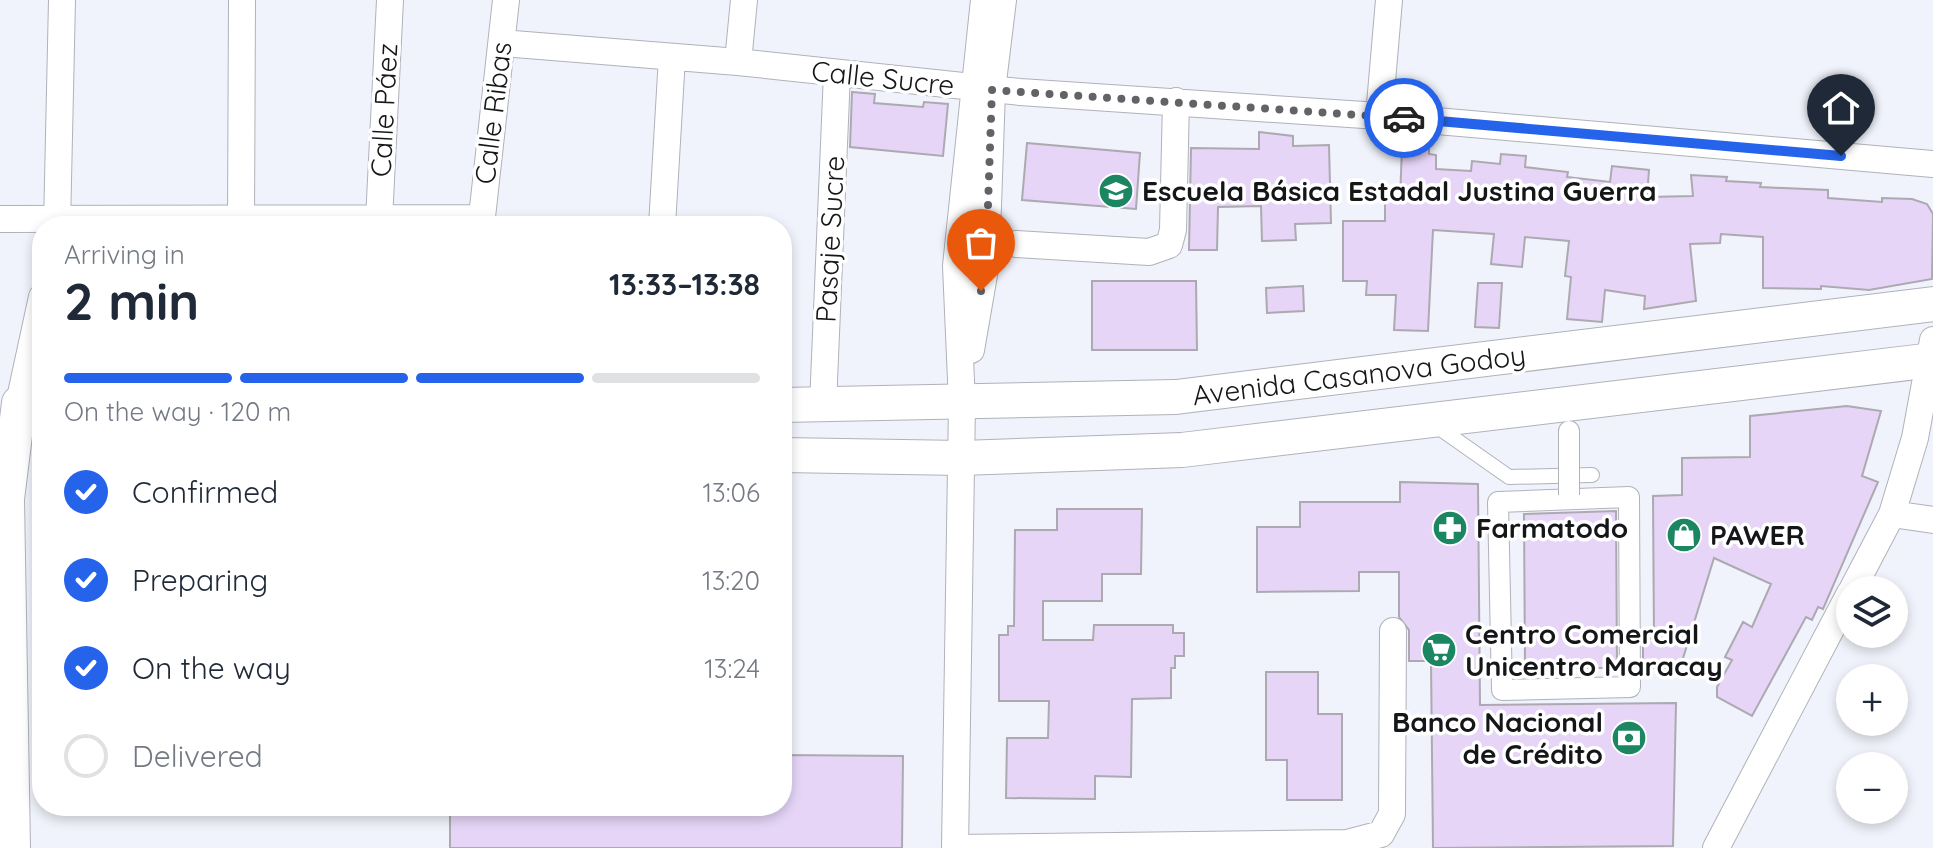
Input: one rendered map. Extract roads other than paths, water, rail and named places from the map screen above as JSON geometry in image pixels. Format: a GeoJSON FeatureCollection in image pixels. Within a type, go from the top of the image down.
{"type":"FeatureCollection","features":[{"type":"Feature","properties":{"kind":"street"},"geometry":{"type":"LineString","coordinates":[[58,216],[62,0]]}},
{"type":"Feature","properties":{"kind":"street"},"geometry":{"type":"LineString","coordinates":[[241,216],[242,0]]}},
{"type":"Feature","properties":{"kind":"street","name":"Calle Páez"},"geometry":{"type":"LineString","coordinates":[[379,216],[390,0]]}},
{"type":"Feature","properties":{"kind":"street","name":"Calle Ribas"},"geometry":{"type":"LineString","coordinates":[[482,216],[506,0]]}},
{"type":"Feature","properties":{"kind":"street"},"geometry":{"type":"LineString","coordinates":[[738,62],[744,0]]}},
{"type":"Feature","properties":{"kind":"street"},"geometry":{"type":"LineString","coordinates":[[984,0],[984,89]]}},
{"type":"Feature","properties":{"kind":"street"},"geometry":{"type":"LineString","coordinates":[[1003,0],[984,89],[956,266],[962,458],[955,848],[1347,843],[1381,834],[1392,814],[1393,631]]}},
{"type":"Feature","properties":{"kind":"street"},"geometry":{"type":"LineString","coordinates":[[1379,116],[1389,0]]}},
{"type":"Feature","properties":{"kind":"street","name":"Calle Sucre"},"geometry":{"type":"LineString","coordinates":[[502,43],[738,62],[984,89],[1379,116],[1933,164]]}},
{"type":"Feature","properties":{"kind":"street"},"geometry":{"type":"LineString","coordinates":[[663,216],[672,57]]}},
{"type":"Feature","properties":{"kind":"street","name":"Pasaje Sucre"},"geometry":{"type":"LineString","coordinates":[[823,405],[837,73]]}},
{"type":"Feature","properties":{"kind":"street"},"geometry":{"type":"LineString","coordinates":[[1016,244],[1149,252],[1169,245],[1173,230],[1176,101]]}},
{"type":"Feature","properties":{"kind":"street"},"geometry":{"type":"LineString","coordinates":[[0,219],[32,221]]}},
{"type":"Feature","properties":{"kind":"street","name":"Avenida Casanova Godoy"},"geometry":{"type":"LineString","coordinates":[[792,405],[1176,397],[1933,304]]}},
{"type":"Feature","properties":{"kind":"street"},"geometry":{"type":"LineString","coordinates":[[13,848],[7,499],[19,443],[20,403],[32,345]]}},
{"type":"Feature","properties":{"kind":"street"},"geometry":{"type":"LineString","coordinates":[[1859,576],[1892,514],[1915,438],[1931,353]]}},
{"type":"Feature","properties":{"kind":"street","name":"Avenida Casanova Godoy"},"geometry":{"type":"LineString","coordinates":[[792,455],[962,458],[1182,450],[1931,353]]}},
{"type":"Feature","properties":{"kind":"street"},"geometry":{"type":"LineString","coordinates":[[1568,497],[1569,431]]}},
{"type":"Feature","properties":{"kind":"street"},"geometry":{"type":"LineString","coordinates":[[1568,497],[1629,497],[1630,687],[1502,690],[1498,502],[1568,497]]}},
{"type":"Feature","properties":{"kind":"street"},"geometry":{"type":"LineString","coordinates":[[1892,514],[1933,520]]}},
{"type":"Feature","properties":{"kind":"street"},"geometry":{"type":"LineString","coordinates":[[1716,848],[1836,620]]}},
{"type":"Feature","properties":{"kind":"lane"},"geometry":{"type":"LineString","coordinates":[[1428,420],[1509,477],[1592,475]]}},
{"type":"Feature","properties":{"kind":"place","name":"Escuela Básica Estadal Justina Guerra"},"geometry":{"type":"Point","coordinates":[1116,191]}},
{"type":"Feature","properties":{"kind":"place","name":"Farmatodo"},"geometry":{"type":"Point","coordinates":[1450,528]}},
{"type":"Feature","properties":{"kind":"place","name":"PAWER"},"geometry":{"type":"Point","coordinates":[1684,535]}},
{"type":"Feature","properties":{"kind":"place","name":"Centro Comercial Unicentro Maracay"},"geometry":{"type":"Point","coordinates":[1439,650]}},
{"type":"Feature","properties":{"kind":"place","name":"Banco Nacional de Crédito"},"geometry":{"type":"Point","coordinates":[1629,738]}}]}
